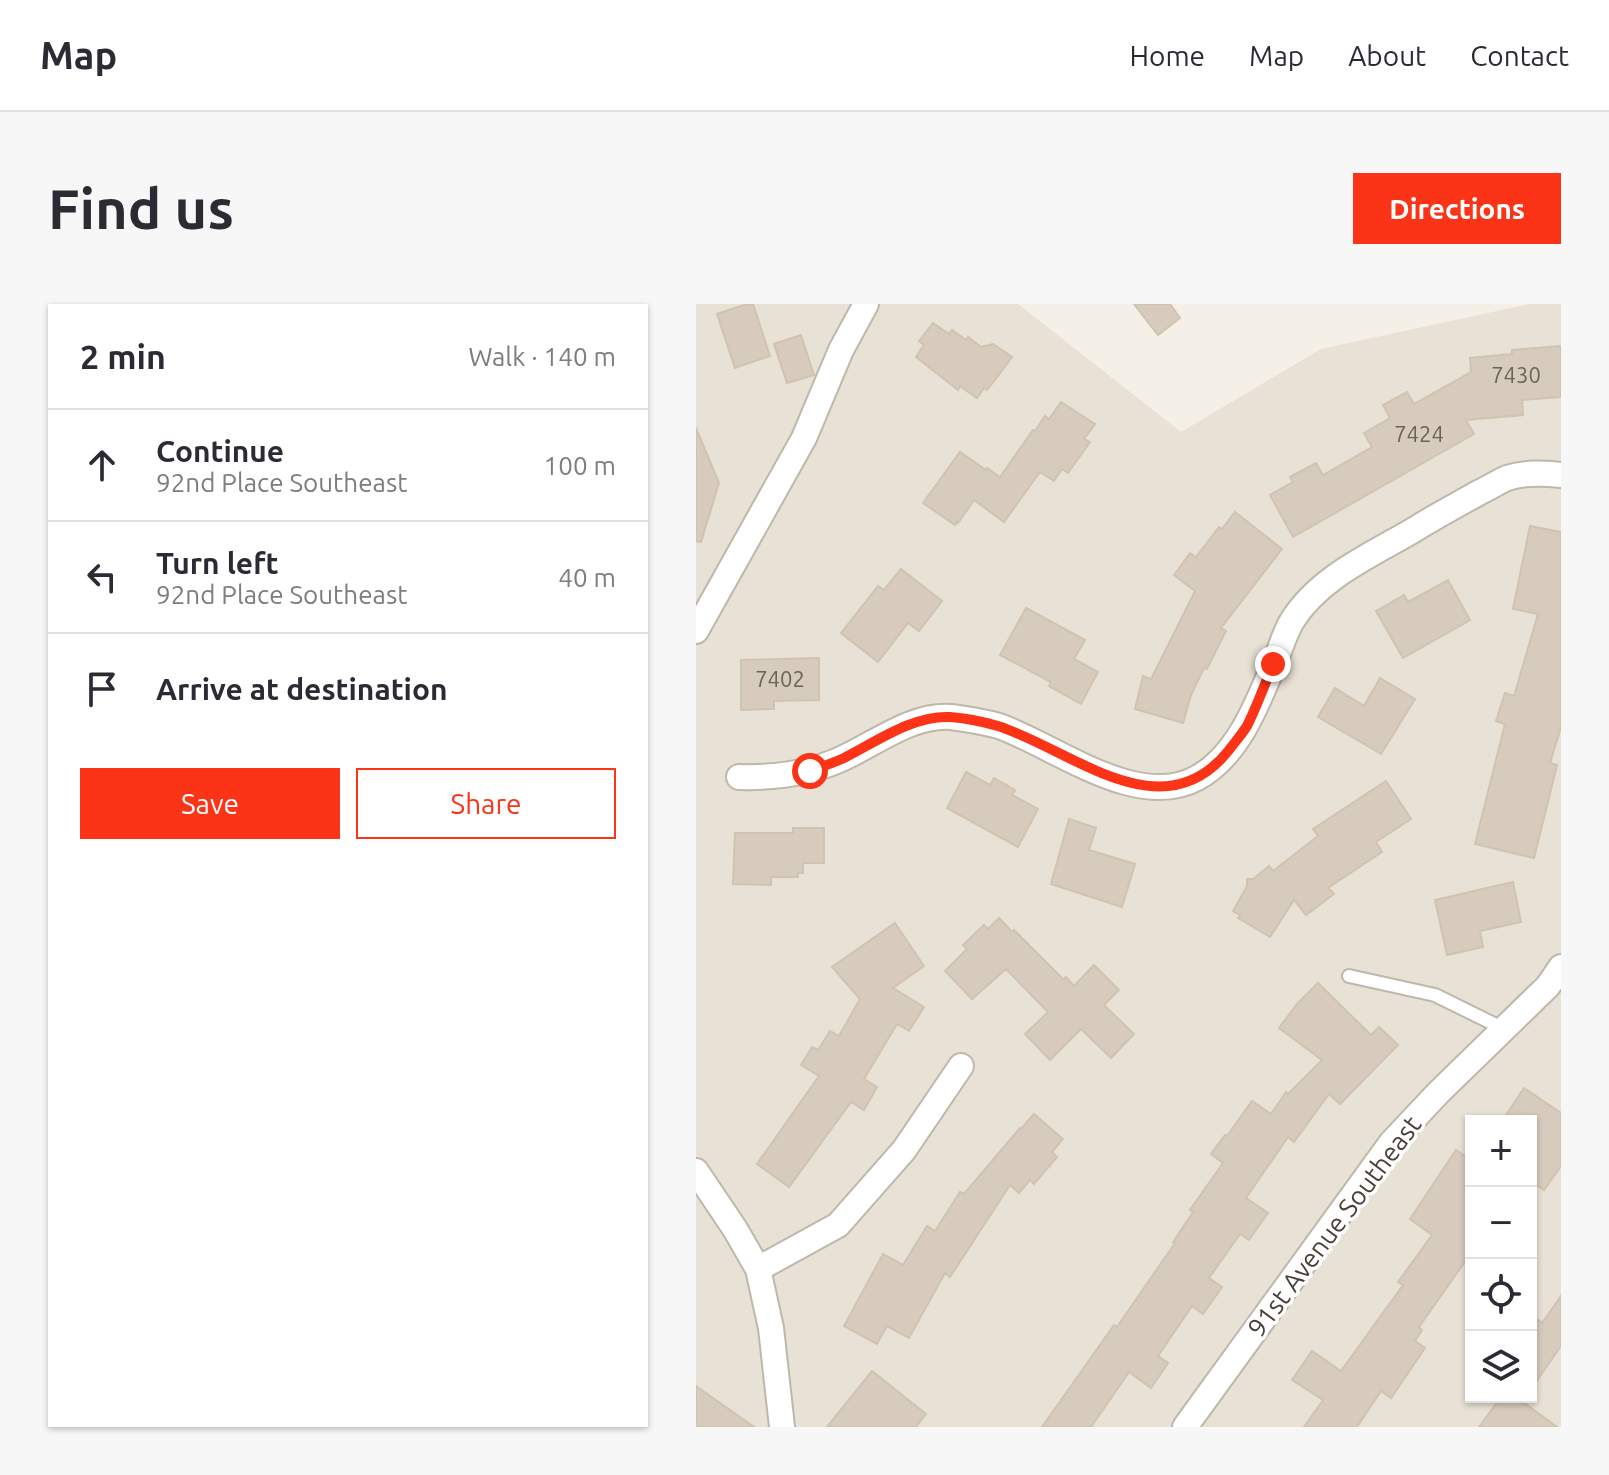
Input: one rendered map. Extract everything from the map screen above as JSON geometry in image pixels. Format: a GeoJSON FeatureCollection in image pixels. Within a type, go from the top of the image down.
{"type":"FeatureCollection","features":[{"type":"Feature","properties":{"kind":"street"},"geometry":{"type":"LineString","coordinates":[[698,626],[804,438],[841,350],[866,304]]}},
{"type":"Feature","properties":{"kind":"street"},"geometry":{"type":"LineString","coordinates":[[739,777],[771,777],[810,771],[840,760],[920,721],[949,717],[997,726],[1123,782],[1175,786],[1197,779],[1219,762],[1246,728],[1290,623],[1305,602],[1330,580],[1452,507],[1508,478],[1536,472],[1561,475]]}},
{"type":"Feature","properties":{"kind":"street","name":"91st Avenue Southeast"},"geometry":{"type":"LineString","coordinates":[[1185,1427],[1391,1143],[1548,986],[1561,967]]}},
{"type":"Feature","properties":{"kind":"street"},"geometry":{"type":"LineString","coordinates":[[758,1269],[838,1225],[904,1150],[961,1066]]}},
{"type":"Feature","properties":{"kind":"street"},"geometry":{"type":"LineString","coordinates":[[696,1171],[758,1269],[771,1328],[782,1427]]}},
{"type":"Feature","properties":{"kind":"lane"},"geometry":{"type":"LineString","coordinates":[[1349,976],[1435,995],[1504,1029]]}},
{"type":"Feature","properties":{"kind":"shaded area"},"geometry":{"type":"Polygon","coordinates":[[[696,304],[1018,304],[1181,432],[1321,349],[1530,304],[1561,304],[1561,1427],[696,1427],[696,304]]]}},
{"type":"Feature","properties":{"kind":"building"},"geometry":{"type":"Polygon","coordinates":[[[753,304],[770,356],[735,368],[717,314],[753,304]]]}},
{"type":"Feature","properties":{"kind":"building"},"geometry":{"type":"Polygon","coordinates":[[[1134,304],[1170,304],[1180,318],[1158,335],[1134,304]]]}},
{"type":"Feature","properties":{"kind":"building"},"geometry":{"type":"Polygon","coordinates":[[[933,323],[949,334],[952,330],[966,340],[968,337],[981,347],[993,344],[1012,357],[987,390],[984,388],[977,398],[960,386],[958,390],[916,357],[924,345],[919,341],[933,323]]]}},
{"type":"Feature","properties":{"kind":"building"},"geometry":{"type":"Polygon","coordinates":[[[801,335],[814,375],[787,383],[774,344],[801,335]]]}},
{"type":"Feature","properties":{"kind":"building"},"geometry":{"type":"Polygon","coordinates":[[[1561,346],[1561,397],[1522,400],[1523,415],[1466,420],[1474,434],[1293,537],[1270,495],[1293,482],[1290,477],[1316,463],[1323,475],[1372,447],[1364,433],[1390,418],[1383,405],[1407,392],[1414,404],[1471,372],[1470,358],[1512,354],[1512,350],[1561,346]]]}},
{"type":"Feature","properties":{"kind":"building"},"geometry":{"type":"Polygon","coordinates":[[[1061,402],[1095,424],[1084,439],[1090,442],[1068,473],[1062,469],[1054,481],[1040,472],[1004,522],[974,500],[955,525],[923,503],[960,452],[1000,477],[1033,430],[1045,416],[1049,419],[1061,402]]]}},
{"type":"Feature","properties":{"kind":"building"},"geometry":{"type":"Polygon","coordinates":[[[696,428],[719,483],[701,542],[696,541],[696,428]]]}},
{"type":"Feature","properties":{"kind":"building"},"geometry":{"type":"Polygon","coordinates":[[[1235,512],[1282,549],[1221,628],[1226,631],[1191,695],[1183,723],[1135,709],[1143,676],[1151,679],[1195,591],[1174,575],[1190,553],[1196,557],[1235,512]]]}},
{"type":"Feature","properties":{"kind":"building"},"geometry":{"type":"Polygon","coordinates":[[[1530,526],[1561,532],[1561,727],[1550,763],[1557,765],[1534,858],[1475,844],[1505,724],[1496,721],[1505,693],[1514,696],[1538,614],[1513,609],[1530,526]]]}},
{"type":"Feature","properties":{"kind":"building"},"geometry":{"type":"Polygon","coordinates":[[[901,569],[942,601],[919,631],[908,623],[878,662],[841,633],[878,586],[884,590],[901,569]]]}},
{"type":"Feature","properties":{"kind":"building"},"geometry":{"type":"Polygon","coordinates":[[[1448,580],[1470,620],[1403,658],[1376,611],[1404,595],[1408,602],[1448,580]]]}},
{"type":"Feature","properties":{"kind":"building"},"geometry":{"type":"Polygon","coordinates":[[[1026,608],[1085,640],[1074,659],[1098,672],[1081,704],[1049,686],[1051,682],[1000,655],[1026,608]]]}},
{"type":"Feature","properties":{"kind":"building"},"geometry":{"type":"Polygon","coordinates":[[[819,658],[819,700],[774,701],[774,709],[741,710],[741,660],[819,658]]]}},
{"type":"Feature","properties":{"kind":"building"},"geometry":{"type":"Polygon","coordinates":[[[1380,678],[1415,699],[1381,754],[1318,717],[1335,688],[1364,706],[1380,678]]]}},
{"type":"Feature","properties":{"kind":"building"},"geometry":{"type":"Polygon","coordinates":[[[966,772],[990,785],[994,778],[1015,790],[1012,795],[1038,809],[1018,847],[947,808],[966,772]]]}},
{"type":"Feature","properties":{"kind":"building"},"geometry":{"type":"Polygon","coordinates":[[[1386,781],[1411,819],[1376,842],[1382,852],[1328,888],[1334,894],[1306,915],[1294,900],[1270,937],[1238,918],[1240,915],[1233,911],[1247,886],[1247,879],[1253,879],[1269,866],[1273,871],[1318,836],[1313,829],[1386,781]]]}},
{"type":"Feature","properties":{"kind":"building"},"geometry":{"type":"Polygon","coordinates":[[[1069,819],[1096,828],[1089,850],[1135,864],[1122,907],[1051,884],[1069,819]]]}},
{"type":"Feature","properties":{"kind":"building"},"geometry":{"type":"Polygon","coordinates":[[[793,828],[824,828],[824,863],[803,863],[803,873],[798,873],[798,877],[771,877],[771,885],[733,884],[735,833],[793,833],[793,828]]]}},
{"type":"Feature","properties":{"kind":"building"},"geometry":{"type":"Polygon","coordinates":[[[1513,882],[1521,922],[1480,931],[1483,947],[1447,955],[1435,900],[1513,882]]]}},
{"type":"Feature","properties":{"kind":"building"},"geometry":{"type":"Polygon","coordinates":[[[999,918],[1074,986],[1094,965],[1119,990],[1104,1005],[1134,1034],[1111,1058],[1081,1029],[1050,1060],[1025,1034],[1048,1012],[1006,969],[972,999],[945,971],[967,949],[963,945],[984,925],[988,929],[999,918]]]}},
{"type":"Feature","properties":{"kind":"building"},"geometry":{"type":"Polygon","coordinates":[[[895,923],[924,966],[893,988],[924,1007],[909,1031],[897,1024],[864,1079],[877,1087],[864,1110],[851,1102],[789,1187],[757,1164],[819,1076],[801,1065],[812,1047],[818,1050],[830,1031],[839,1036],[860,999],[832,967],[895,923]]]}},
{"type":"Feature","properties":{"kind":"building"},"geometry":{"type":"Polygon","coordinates":[[[1318,983],[1371,1035],[1379,1027],[1398,1045],[1340,1104],[1329,1094],[1294,1142],[1288,1137],[1246,1198],[1268,1213],[1249,1240],[1240,1234],[1209,1278],[1222,1287],[1203,1314],[1192,1306],[1158,1356],[1168,1363],[1151,1388],[1129,1372],[1091,1427],[1042,1427],[1175,1243],[1193,1212],[1190,1210],[1223,1163],[1211,1154],[1225,1135],[1252,1101],[1271,1114],[1286,1092],[1288,1094],[1322,1060],[1279,1028],[1318,983]]]}},
{"type":"Feature","properties":{"kind":"building"},"geometry":{"type":"Polygon","coordinates":[[[1524,1088],[1561,1113],[1561,1166],[1544,1190],[1537,1185],[1537,1115],[1506,1115],[1524,1088]]]}},
{"type":"Feature","properties":{"kind":"building"},"geometry":{"type":"Polygon","coordinates":[[[1034,1114],[1063,1139],[1052,1152],[1057,1157],[1034,1184],[1030,1180],[1019,1193],[1010,1185],[950,1277],[945,1273],[909,1338],[887,1326],[877,1344],[844,1326],[883,1254],[903,1265],[927,1226],[935,1231],[960,1192],[964,1194],[1034,1114]]]}},
{"type":"Feature","properties":{"kind":"building"},"geometry":{"type":"Polygon","coordinates":[[[1456,1150],[1465,1156],[1465,1262],[1419,1327],[1422,1330],[1415,1341],[1425,1348],[1391,1398],[1381,1391],[1357,1427],[1304,1427],[1323,1400],[1292,1380],[1312,1351],[1341,1371],[1403,1285],[1398,1282],[1432,1235],[1410,1219],[1456,1150]]]}},
{"type":"Feature","properties":{"kind":"building"},"geometry":{"type":"Polygon","coordinates":[[[1561,1296],[1561,1346],[1537,1380],[1537,1319],[1542,1323],[1561,1296]]]}},
{"type":"Feature","properties":{"kind":"building"},"geometry":{"type":"Polygon","coordinates":[[[872,1371],[926,1414],[916,1427],[827,1427],[872,1371]]]}},
{"type":"Feature","properties":{"kind":"building"},"geometry":{"type":"Polygon","coordinates":[[[696,1386],[754,1427],[696,1427],[696,1386]]]}},
{"type":"Feature","properties":{"kind":"building"},"geometry":{"type":"Polygon","coordinates":[[[1497,1403],[1524,1403],[1557,1427],[1479,1427],[1497,1403]]]}},
{"type":"Feature","properties":{"kind":"route"},"geometry":{"type":"LineString","coordinates":[[810,771],[840,760],[920,721],[949,717],[997,726],[1123,782],[1175,786],[1197,779],[1219,762],[1246,728],[1273,664]]}}]}
